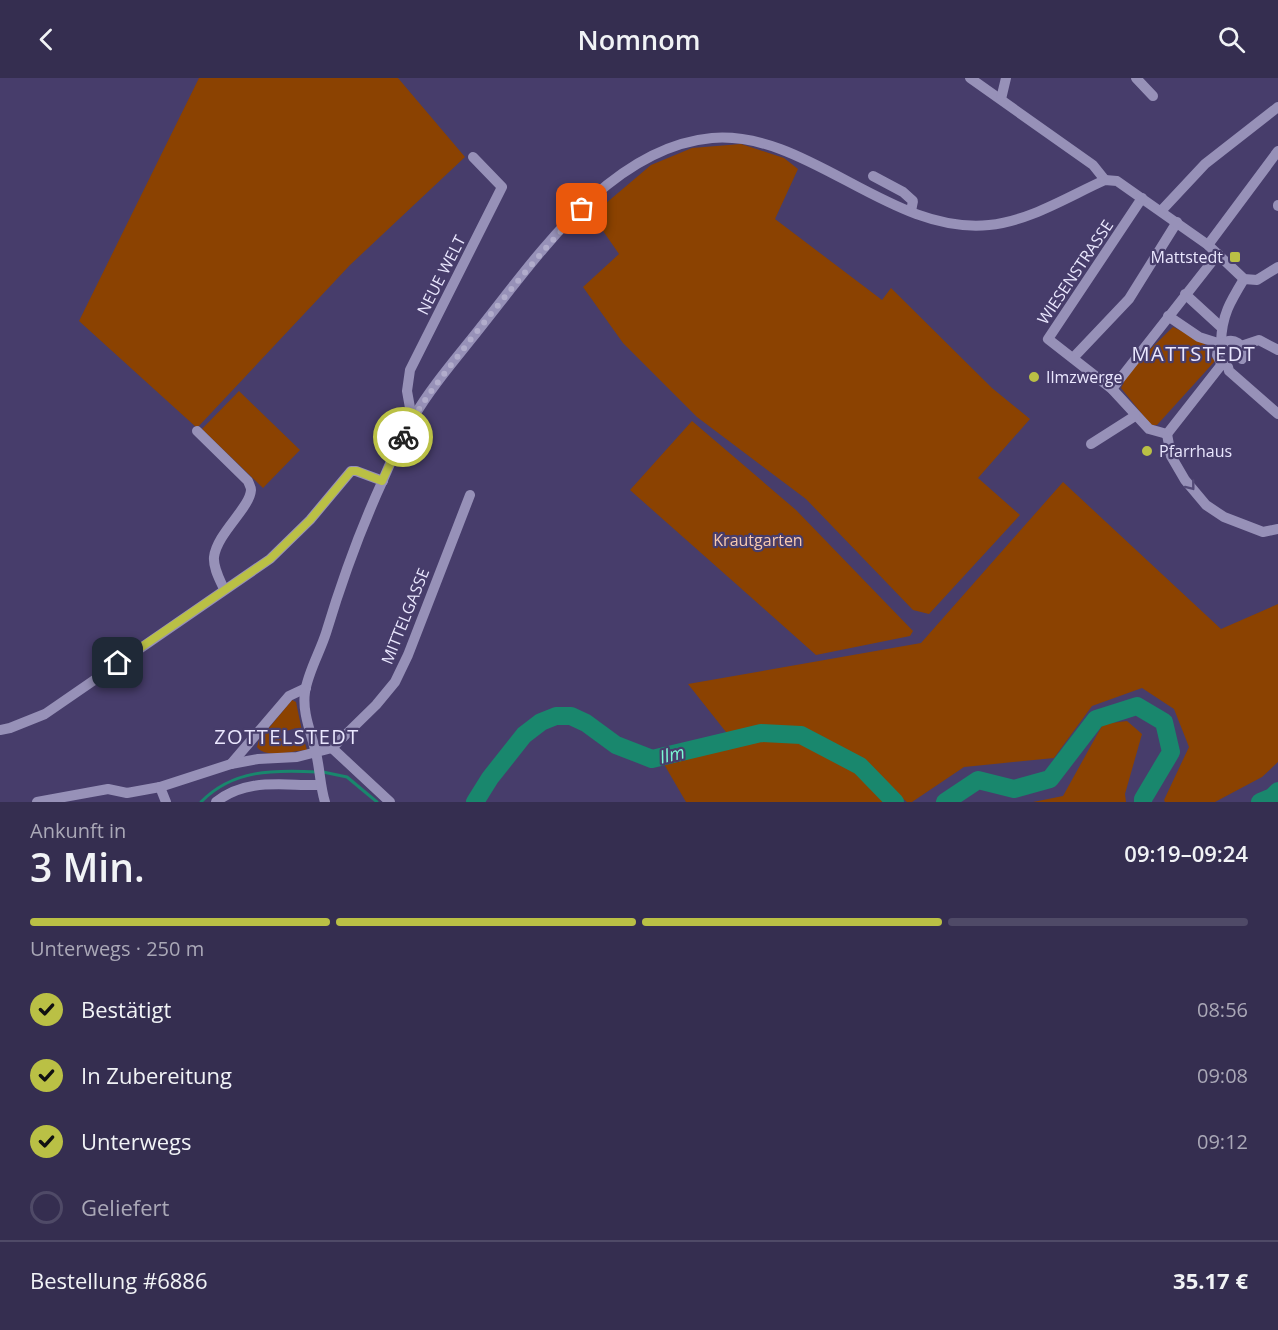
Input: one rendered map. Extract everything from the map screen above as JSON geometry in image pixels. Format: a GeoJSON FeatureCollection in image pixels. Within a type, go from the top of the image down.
{"type":"FeatureCollection","features":[{"type":"Feature","properties":{"kind":"street"},"geometry":{"type":"LineString","coordinates":[[970,78],[1093,165],[1105,180]]}},
{"type":"Feature","properties":{"kind":"street"},"geometry":{"type":"LineString","coordinates":[[1002,99],[1006,78]]}},
{"type":"Feature","properties":{"kind":"street"},"geometry":{"type":"LineString","coordinates":[[1136,78],[1153,96]]}},
{"type":"Feature","properties":{"kind":"street"},"geometry":{"type":"LineString","coordinates":[[1161,212],[1205,164],[1278,107]]}},
{"type":"Feature","properties":{"kind":"street"},"geometry":{"type":"LineString","coordinates":[[325,802],[306,715],[306,688],[354,546],[412,419],[443,375],[549,243],[590,201],[635,164],[663,150],[690,141],[735,138],[786,152],[911,211],[939,221],[975,226],[1004,223],[1037,211],[1105,180],[1117,181],[1208,245],[1244,279],[1257,280],[1278,267]]}},
{"type":"Feature","properties":{"kind":"street"},"geometry":{"type":"LineString","coordinates":[[1208,245],[1278,151]]}},
{"type":"Feature","properties":{"kind":"street","name":"NEUE WELT"},"geometry":{"type":"LineString","coordinates":[[412,419],[407,391],[410,370],[502,187],[473,157]]}},
{"type":"Feature","properties":{"kind":"street"},"geometry":{"type":"LineString","coordinates":[[873,176],[903,192],[913,201],[911,211]]}},
{"type":"Feature","properties":{"kind":"street","name":"WIESENSTRASSE"},"geometry":{"type":"LineString","coordinates":[[1142,198],[1048,339],[1112,389],[1149,429],[1167,434]]}},
{"type":"Feature","properties":{"kind":"street"},"geometry":{"type":"LineString","coordinates":[[1073,358],[1129,299],[1177,222]]}},
{"type":"Feature","properties":{"kind":"street"},"geometry":{"type":"LineString","coordinates":[[1112,389],[1218,254]]}},
{"type":"Feature","properties":{"kind":"street"},"geometry":{"type":"LineString","coordinates":[[1244,279],[1227,308],[1221,327],[1221,344],[1217,355],[1229,371],[1278,414]]}},
{"type":"Feature","properties":{"kind":"street"},"geometry":{"type":"LineString","coordinates":[[1185,294],[1221,327]]}},
{"type":"Feature","properties":{"kind":"street"},"geometry":{"type":"LineString","coordinates":[[1168,316],[1199,337],[1221,344],[1233,340],[1241,346],[1242,358]]}},
{"type":"Feature","properties":{"kind":"street"},"geometry":{"type":"LineString","coordinates":[[1241,346],[1259,340],[1278,350]]}},
{"type":"Feature","properties":{"kind":"street"},"geometry":{"type":"LineString","coordinates":[[1225,365],[1167,434],[1171,456],[1185,480],[1206,505],[1224,517],[1263,532],[1278,529]]}},
{"type":"Feature","properties":{"kind":"street"},"geometry":{"type":"LineString","coordinates":[[1091,444],[1135,416]]}},
{"type":"Feature","properties":{"kind":"street"},"geometry":{"type":"LineString","coordinates":[[197,431],[248,481],[251,492],[244,506],[227,527],[214,558],[224,589]]}},
{"type":"Feature","properties":{"kind":"street"},"geometry":{"type":"LineString","coordinates":[[0,730],[45,714],[270,559],[310,520],[351,471],[357,471],[382,481]]}},
{"type":"Feature","properties":{"kind":"street","name":"MITTELGASSE"},"geometry":{"type":"LineString","coordinates":[[37,802],[108,789],[127,793],[160,787],[231,764],[316,753],[332,748],[376,705],[395,682],[408,655],[470,495]]}},
{"type":"Feature","properties":{"kind":"street"},"geometry":{"type":"LineString","coordinates":[[231,764],[289,696],[306,688]]}},
{"type":"Feature","properties":{"kind":"street"},"geometry":{"type":"LineString","coordinates":[[332,748],[390,802]]}},
{"type":"Feature","properties":{"kind":"street"},"geometry":{"type":"LineString","coordinates":[[216,802],[225,795],[257,784],[319,777]]}},
{"type":"Feature","properties":{"kind":"street"},"geometry":{"type":"LineString","coordinates":[[160,787],[166,802]]}},
{"type":"Feature","properties":{"kind":"green space"},"geometry":{"type":"Polygon","coordinates":[[[199,78],[398,78],[465,157],[350,265],[197,428],[79,321],[199,78]]]}},
{"type":"Feature","properties":{"kind":"green space"},"geometry":{"type":"Polygon","coordinates":[[[741,144],[784,158],[798,169],[775,219],[882,300],[891,288],[992,388],[1030,419],[978,478],[1020,515],[929,614],[913,610],[806,499],[697,417],[623,343],[583,287],[619,254],[592,215],[651,165],[692,148],[741,144]]]}},
{"type":"Feature","properties":{"kind":"green space"},"geometry":{"type":"Polygon","coordinates":[[[1173,327],[1204,342],[1209,355],[1215,361],[1157,425],[1151,425],[1121,388],[1131,368],[1173,327]]]}},
{"type":"Feature","properties":{"kind":"green space"},"geometry":{"type":"Polygon","coordinates":[[[239,391],[300,450],[263,488],[202,429],[239,391]]]}},
{"type":"Feature","properties":{"kind":"green space","name":"Krautgarten"},"geometry":{"type":"Polygon","coordinates":[[[692,421],[796,510],[913,631],[910,636],[816,655],[630,490],[692,421]]]}},
{"type":"Feature","properties":{"kind":"green space"},"geometry":{"type":"Polygon","coordinates":[[[1063,482],[1221,629],[1278,604],[1278,762],[1262,777],[1215,802],[1165,802],[1189,747],[1174,709],[1142,688],[1092,706],[1054,758],[964,767],[912,802],[907,802],[861,765],[800,734],[760,731],[732,737],[688,684],[921,643],[1063,482]]]}},
{"type":"Feature","properties":{"kind":"green space"},"geometry":{"type":"Polygon","coordinates":[[[292,700],[296,702],[302,731],[298,732],[296,728],[280,733],[283,745],[304,740],[307,750],[287,753],[261,751],[257,747],[259,740],[292,700]]]}},
{"type":"Feature","properties":{"kind":"green space"},"geometry":{"type":"Polygon","coordinates":[[[1127,721],[1142,734],[1125,794],[1126,802],[1033,802],[1063,796],[1103,724],[1127,721]]]}},
{"type":"Feature","properties":{"kind":"green space"},"geometry":{"type":"Polygon","coordinates":[[[762,735],[800,737],[858,768],[890,802],[686,802],[661,759],[762,735]]]}},
{"type":"Feature","properties":{"kind":"waterway","name":"Ilm"},"geometry":{"type":"LineString","coordinates":[[945,802],[978,780],[1014,789],[1050,779],[1096,719],[1137,706],[1164,722],[1171,752],[1143,802]]}},
{"type":"Feature","properties":{"kind":"waterway","name":"Ilm"},"geometry":{"type":"LineString","coordinates":[[475,802],[490,778],[524,735],[541,722],[556,716],[571,716],[586,723],[616,745],[652,759],[761,733],[801,735],[860,766],[895,802]]}},
{"type":"Feature","properties":{"kind":"waterway"},"geometry":{"type":"LineString","coordinates":[[201,802],[213,791],[240,777],[285,771],[317,772]]}},
{"type":"Feature","properties":{"kind":"waterway"},"geometry":{"type":"LineString","coordinates":[[323,772],[347,777],[377,802]]}},
{"type":"Feature","properties":{"kind":"waterway","name":"Ilm"},"geometry":{"type":"LineString","coordinates":[[1260,802],[1272,797],[1278,791]]}},
{"type":"Feature","properties":{"kind":"way so far"},"geometry":{"type":"LineString","coordinates":[[403,437],[412,419],[436,384],[533,261],[582,209]]}},
{"type":"Feature","properties":{"kind":"place","name":"Mattstedt"},"geometry":{"type":"Point","coordinates":[1235,257]}},
{"type":"Feature","properties":{"kind":"place","name":"Ilmzwerge"},"geometry":{"type":"Point","coordinates":[1034,377]}},
{"type":"Feature","properties":{"kind":"place","name":"Pfarrhaus"},"geometry":{"type":"Point","coordinates":[1147,451]}},
{"type":"Feature","properties":{"kind":"district","name":"MATTSTEDT"},"geometry":{"type":"Point","coordinates":[1194,353]}},
{"type":"Feature","properties":{"kind":"district","name":"ZOTTELSTEDT"},"geometry":{"type":"Point","coordinates":[287,736]}},
{"type":"Feature","properties":{"kind":"route"},"geometry":{"type":"LineString","coordinates":[[118,663],[270,559],[310,520],[351,471],[364,473],[382,481],[403,437]]}}]}
